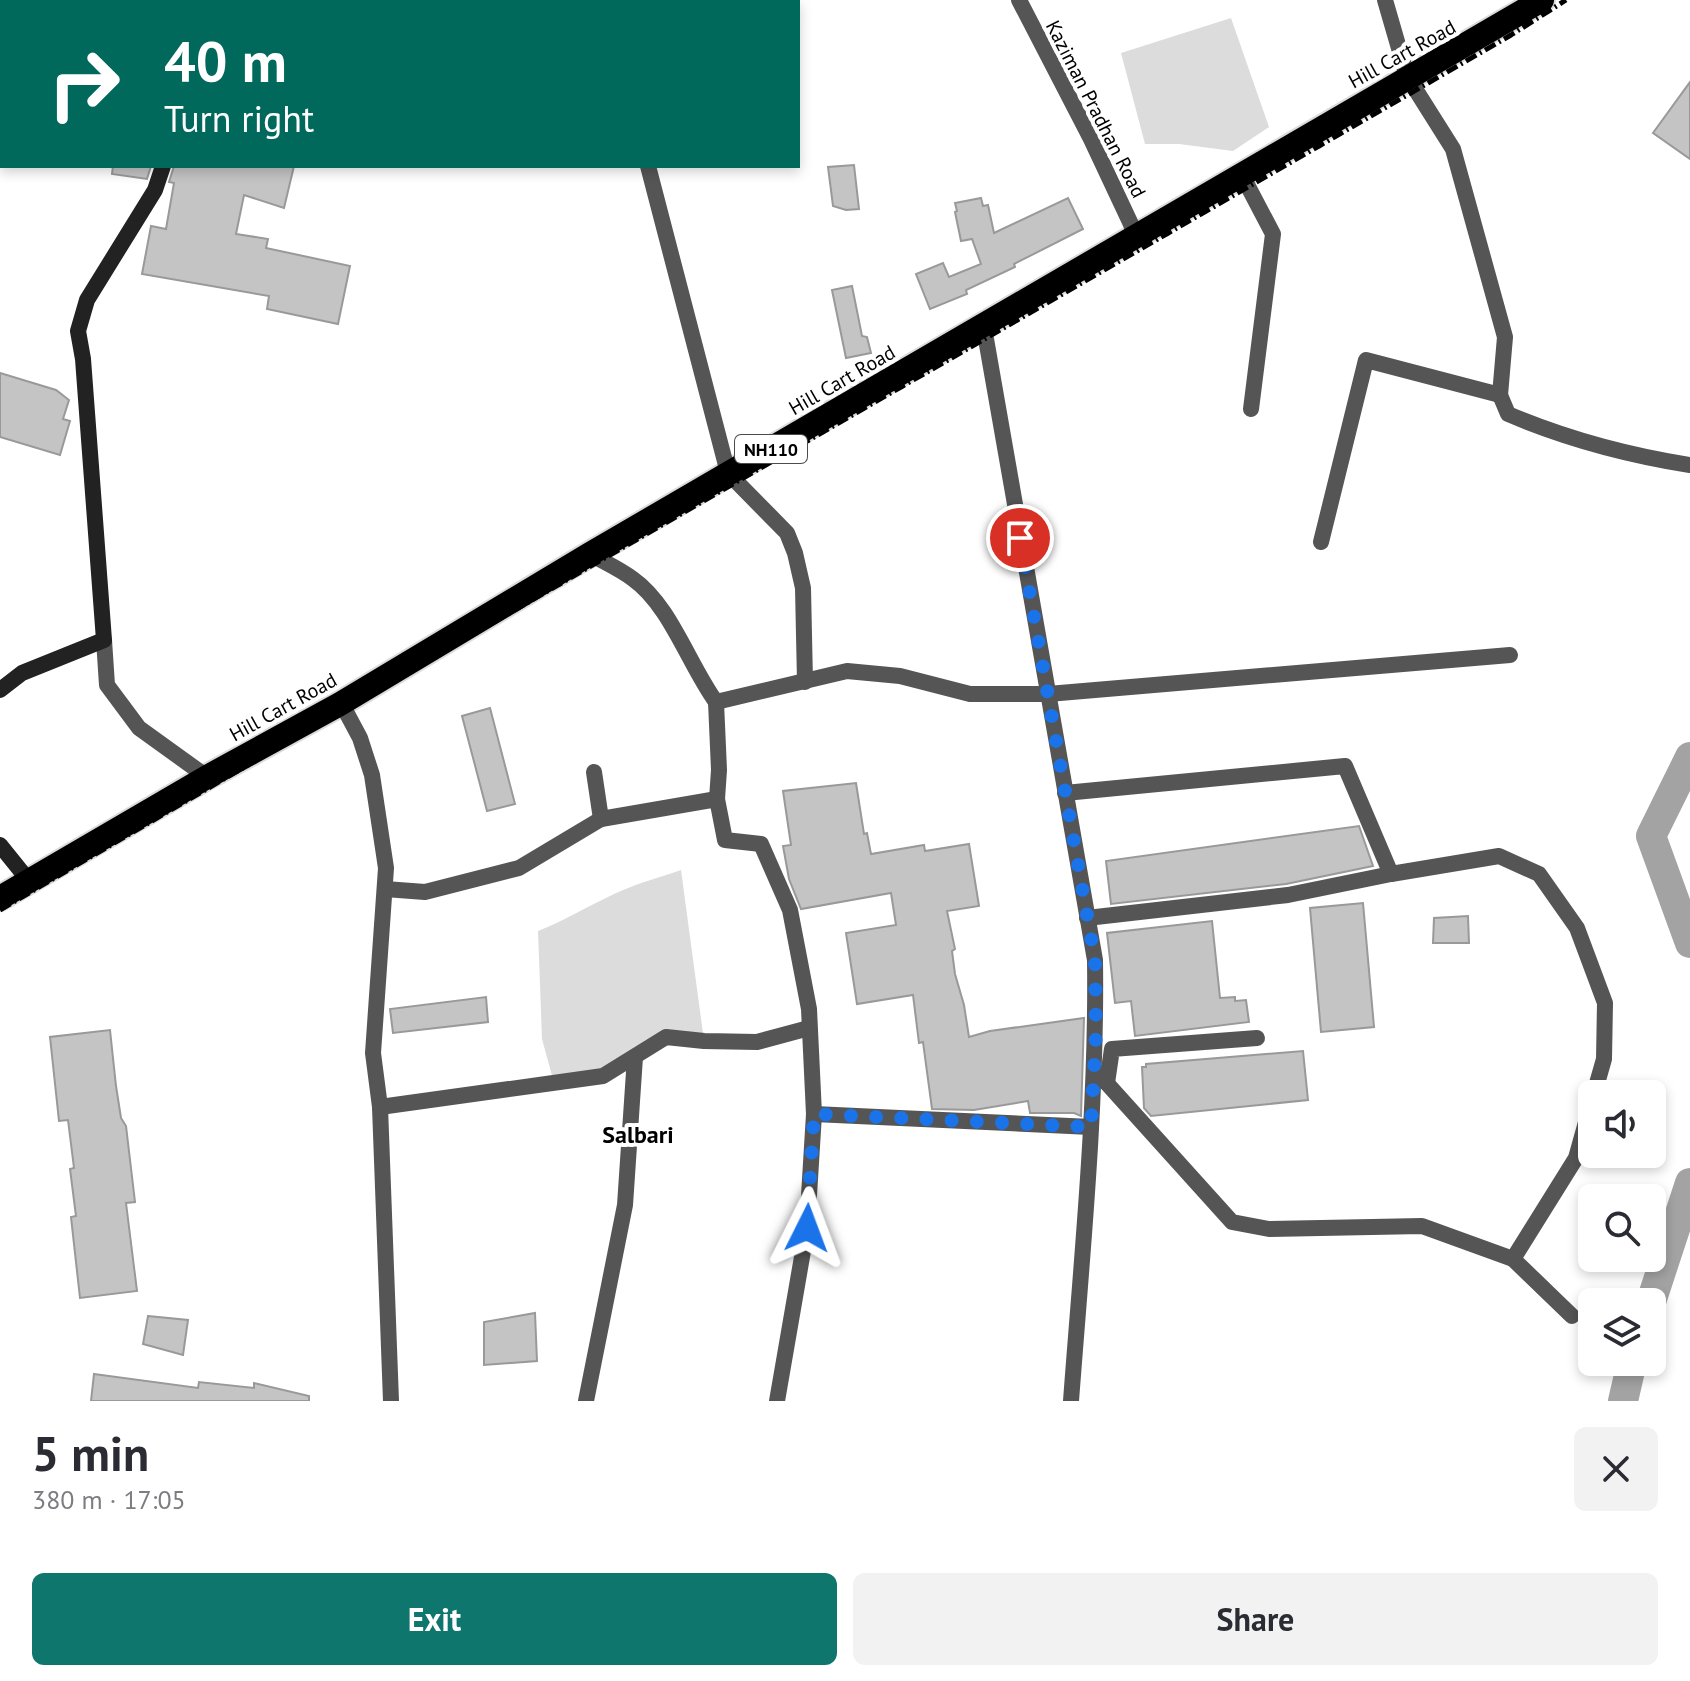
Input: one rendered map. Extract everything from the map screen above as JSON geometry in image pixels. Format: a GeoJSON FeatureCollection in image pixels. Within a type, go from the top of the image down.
{"type":"FeatureCollection","features":[{"type":"Feature","properties":{"kind":"highway","name":"Hill Cart Road"},"geometry":{"type":"LineString","coordinates":[[0,898],[207,777],[340,704],[728,473],[1542,0]]}},
{"type":"Feature","properties":{"kind":"street","name":"Kaziman Pradhan Road"},"geometry":{"type":"LineString","coordinates":[[1019,0],[1091,139],[1137,237]]}},
{"type":"Feature","properties":{"kind":"street"},"geometry":{"type":"LineString","coordinates":[[1385,0],[1407,76],[1453,149],[1505,337],[1500,395],[1508,414],[1555,434],[1641,457],[1690,465]]}},
{"type":"Feature","properties":{"kind":"street"},"geometry":{"type":"LineString","coordinates":[[162,168],[155,190],[87,300],[78,331],[83,359],[107,685],[139,728],[207,777]]}},
{"type":"Feature","properties":{"kind":"street"},"geometry":{"type":"LineString","coordinates":[[649,168],[728,473],[787,533],[795,553],[803,588],[805,682]]}},
{"type":"Feature","properties":{"kind":"street"},"geometry":{"type":"LineString","coordinates":[[1242,175],[1273,234],[1251,409]]}},
{"type":"Feature","properties":{"kind":"street"},"geometry":{"type":"LineString","coordinates":[[979,328],[986,339],[1095,960],[1091,1127],[1071,1401]]}},
{"type":"Feature","properties":{"kind":"street"},"geometry":{"type":"LineString","coordinates":[[1321,542],[1366,360],[1500,395]]}},
{"type":"Feature","properties":{"kind":"street"},"geometry":{"type":"LineString","coordinates":[[590,554],[635,579],[657,602],[716,702],[717,799],[725,840],[761,844],[790,910],[809,1009],[814,1114],[807,1228],[777,1401]]}},
{"type":"Feature","properties":{"kind":"street"},"geometry":{"type":"LineString","coordinates":[[0,690],[22,673],[104,640]]}},
{"type":"Feature","properties":{"kind":"street"},"geometry":{"type":"LineString","coordinates":[[716,702],[847,671],[900,676],[970,694],[1048,694],[1510,655]]}},
{"type":"Feature","properties":{"kind":"street"},"geometry":{"type":"LineString","coordinates":[[340,704],[360,738],[372,775],[386,868],[373,1053],[380,1107],[391,1401]]}},
{"type":"Feature","properties":{"kind":"street"},"geometry":{"type":"LineString","coordinates":[[1065,793],[1345,766],[1391,874]]}},
{"type":"Feature","properties":{"kind":"street"},"geometry":{"type":"LineString","coordinates":[[594,772],[601,819]]}},
{"type":"Feature","properties":{"kind":"street"},"geometry":{"type":"LineString","coordinates":[[385,889],[425,892],[519,868],[601,819],[717,799]]}},
{"type":"Feature","properties":{"kind":"street"},"geometry":{"type":"LineString","coordinates":[[0,845],[29,881]]}},
{"type":"Feature","properties":{"kind":"street"},"geometry":{"type":"LineString","coordinates":[[1087,918],[1288,895],[1499,856],[1539,874],[1577,928],[1605,1003],[1604,1059],[1598,1080]]}},
{"type":"Feature","properties":{"kind":"street"},"geometry":{"type":"LineString","coordinates":[[380,1107],[603,1076],[666,1037],[757,1042],[809,1028]]}},
{"type":"Feature","properties":{"kind":"street"},"geometry":{"type":"LineString","coordinates":[[1107,1083],[1112,1049],[1257,1038]]}},
{"type":"Feature","properties":{"kind":"street"},"geometry":{"type":"LineString","coordinates":[[586,1401],[625,1205],[635,1057]]}},
{"type":"Feature","properties":{"kind":"street"},"geometry":{"type":"LineString","coordinates":[[1094,1069],[1232,1222],[1269,1229],[1422,1226],[1513,1259],[1572,1316]]}},
{"type":"Feature","properties":{"kind":"street"},"geometry":{"type":"LineString","coordinates":[[814,1114],[1091,1127]]}},
{"type":"Feature","properties":{"kind":"street"},"geometry":{"type":"LineString","coordinates":[[1513,1259],[1578,1151]]}},
{"type":"Feature","properties":{"kind":"shaded area"},"geometry":{"type":"Polygon","coordinates":[[[1231,18],[1269,127],[1233,151],[1179,144],[1145,144],[1121,53],[1231,18]]]}},
{"type":"Feature","properties":{"kind":"shaded area"},"geometry":{"type":"Polygon","coordinates":[[[681,870],[704,1041],[666,1037],[603,1076],[554,1083],[542,1039],[538,931],[622,890],[681,870]]]}},
{"type":"Feature","properties":{"kind":"building"},"geometry":{"type":"Polygon","coordinates":[[[1690,82],[1690,159],[1653,133],[1690,82]]]}},
{"type":"Feature","properties":{"kind":"building"},"geometry":{"type":"Polygon","coordinates":[[[854,165],[859,209],[846,210],[833,206],[828,167],[854,165]]]}},
{"type":"Feature","properties":{"kind":"building"},"geometry":{"type":"Polygon","coordinates":[[[113,168],[150,168],[147,179],[112,174],[113,168]]]}},
{"type":"Feature","properties":{"kind":"building"},"geometry":{"type":"Polygon","coordinates":[[[173,168],[294,168],[284,208],[244,195],[236,234],[268,239],[266,248],[350,266],[338,324],[267,309],[269,296],[142,274],[151,226],[166,229],[174,183],[169,182],[173,168]]]}},
{"type":"Feature","properties":{"kind":"building"},"geometry":{"type":"Polygon","coordinates":[[[981,198],[983,206],[988,205],[994,233],[1068,198],[1083,229],[966,290],[967,294],[930,309],[916,274],[943,263],[949,277],[981,264],[972,239],[961,241],[955,203],[981,198]]]}},
{"type":"Feature","properties":{"kind":"building"},"geometry":{"type":"Polygon","coordinates":[[[852,286],[862,336],[867,337],[871,353],[846,358],[832,290],[852,286]]]}},
{"type":"Feature","properties":{"kind":"building"},"geometry":{"type":"Polygon","coordinates":[[[0,373],[56,390],[69,400],[63,419],[70,421],[60,455],[0,437],[0,373]]]}},
{"type":"Feature","properties":{"kind":"building"},"geometry":{"type":"Polygon","coordinates":[[[490,708],[515,804],[487,811],[462,716],[490,708]]]}},
{"type":"Feature","properties":{"kind":"building"},"geometry":{"type":"Polygon","coordinates":[[[856,783],[864,834],[867,833],[871,854],[924,845],[925,851],[969,844],[979,906],[947,911],[955,949],[952,951],[955,974],[969,1037],[990,1031],[1084,1018],[1081,1116],[1074,1113],[1030,1113],[1028,1101],[974,1110],[932,1109],[913,995],[857,1004],[846,933],[896,925],[891,893],[801,909],[789,879],[783,846],[791,845],[783,791],[856,783]]]}},
{"type":"Feature","properties":{"kind":"building"},"geometry":{"type":"Polygon","coordinates":[[[1359,826],[1373,866],[1286,884],[1111,904],[1106,861],[1359,826]]]}},
{"type":"Feature","properties":{"kind":"building"},"geometry":{"type":"Polygon","coordinates":[[[1363,903],[1374,1027],[1321,1032],[1310,908],[1363,903]]]}},
{"type":"Feature","properties":{"kind":"building"},"geometry":{"type":"Polygon","coordinates":[[[1468,916],[1469,943],[1433,943],[1434,918],[1468,916]]]}},
{"type":"Feature","properties":{"kind":"building"},"geometry":{"type":"Polygon","coordinates":[[[1212,921],[1220,998],[1246,1000],[1249,1022],[1135,1036],[1131,1001],[1115,1003],[1107,933],[1212,921]]]}},
{"type":"Feature","properties":{"kind":"building"},"geometry":{"type":"Polygon","coordinates":[[[486,997],[488,1022],[393,1033],[390,1009],[486,997]]]}},
{"type":"Feature","properties":{"kind":"building"},"geometry":{"type":"Polygon","coordinates":[[[110,1030],[135,1202],[126,1203],[137,1291],[80,1298],[71,1217],[76,1216],[70,1169],[74,1168],[68,1120],[59,1121],[50,1037],[110,1030]]]}},
{"type":"Feature","properties":{"kind":"building"},"geometry":{"type":"Polygon","coordinates":[[[1303,1051],[1308,1100],[1151,1116],[1144,1108],[1142,1067],[1146,1064],[1303,1051]]]}},
{"type":"Feature","properties":{"kind":"building"},"geometry":{"type":"Polygon","coordinates":[[[535,1313],[537,1361],[484,1365],[484,1322],[535,1313]]]}},
{"type":"Feature","properties":{"kind":"building"},"geometry":{"type":"Polygon","coordinates":[[[148,1316],[188,1320],[183,1355],[143,1344],[148,1316]]]}},
{"type":"Feature","properties":{"kind":"building"},"geometry":{"type":"Polygon","coordinates":[[[94,1374],[198,1388],[199,1382],[254,1388],[254,1383],[309,1396],[309,1401],[91,1401],[94,1374]]]}},
{"type":"Feature","properties":{"kind":"waterway"},"geometry":{"type":"LineString","coordinates":[[1690,757],[1651,836],[1690,943]]}},
{"type":"Feature","properties":{"kind":"waterway"},"geometry":{"type":"LineString","coordinates":[[1656,1288],[1690,1183]]}},
{"type":"Feature","properties":{"kind":"waterway"},"geometry":{"type":"LineString","coordinates":[[1623,1401],[1629,1376]]}},
{"type":"Feature","properties":{"kind":"railway"},"geometry":{"type":"LineString","coordinates":[[0,910],[1511,35],[1566,0]]}},
{"type":"Feature","properties":{"kind":"district","name":"Salbari"},"geometry":{"type":"Point","coordinates":[638,1134]}},
{"type":"Feature","properties":{"kind":"route"},"geometry":{"type":"LineString","coordinates":[[807,1228],[814,1114],[1091,1127],[1096,1032],[1095,960],[1020,538]]}}]}
